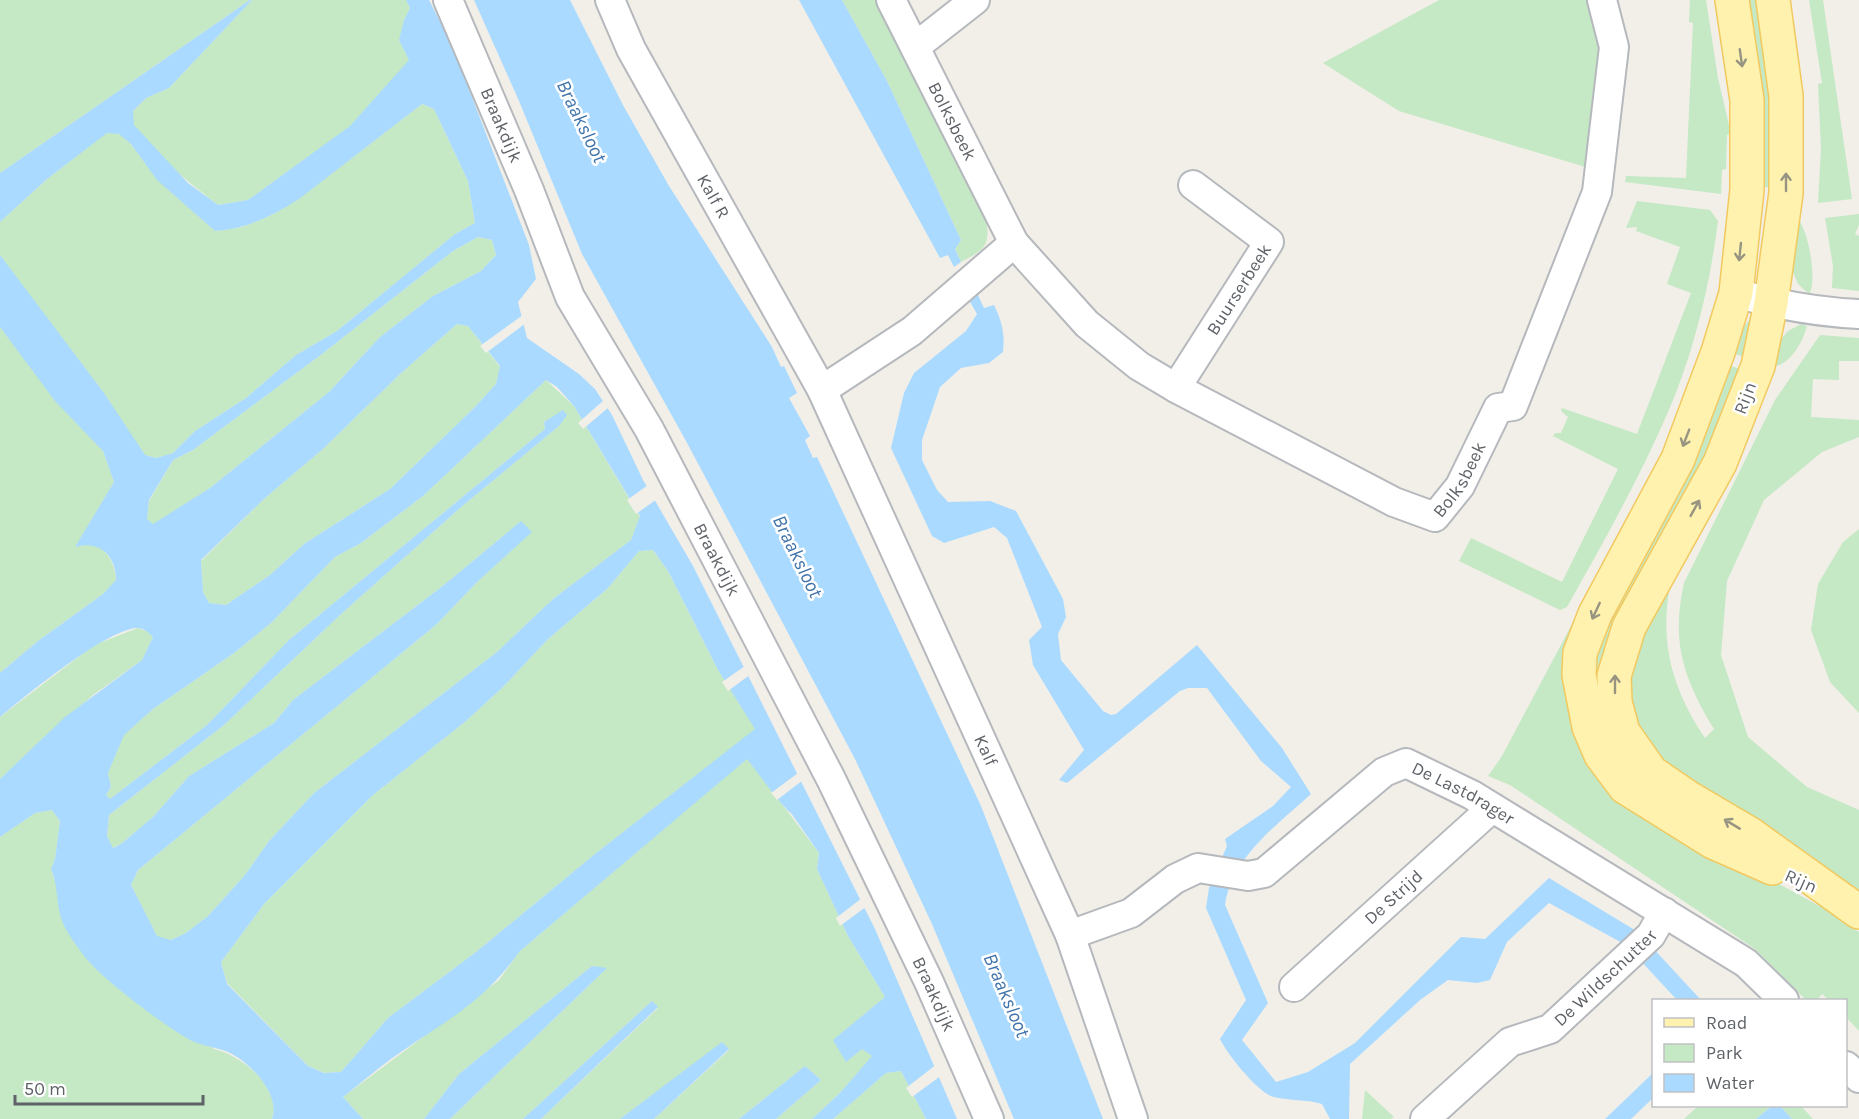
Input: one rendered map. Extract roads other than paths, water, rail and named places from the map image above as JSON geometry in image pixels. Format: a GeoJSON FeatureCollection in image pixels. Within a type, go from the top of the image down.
{"type":"FeatureCollection","features":[{"type":"Feature","properties":{"kind":"main road","name":"Rijn"},"geometry":{"type":"LineString","coordinates":[[1732,0],[1747,111],[1748,190],[1736,293],[1718,352],[1678,459],[1595,614],[1580,653],[1582,700],[1589,727],[1601,755],[1625,787],[1713,842],[1832,894]]}},
{"type":"Feature","properties":{"kind":"main road","name":"Rijn"},"geometry":{"type":"LineString","coordinates":[[1773,0],[1786,96],[1786,193],[1771,303],[1758,366],[1720,463],[1629,627],[1614,676],[1616,702],[1623,732],[1651,772],[1689,798],[1750,834],[1832,894]]}},
{"type":"Feature","properties":{"kind":"main road"},"geometry":{"type":"LineString","coordinates":[[1832,894],[1859,912]]}},
{"type":"Feature","properties":{"kind":"street","name":"Braakdijk"},"geometry":{"type":"LineString","coordinates":[[448,0],[503,127],[570,297],[649,429],[831,779],[929,982],[989,1119]]}},
{"type":"Feature","properties":{"kind":"street","name":"Kalf R"},"geometry":{"type":"LineString","coordinates":[[610,0],[631,49],[822,390]]}},
{"type":"Feature","properties":{"kind":"street","name":"Bolksbeek"},"geometry":{"type":"LineString","coordinates":[[891,0],[1014,243],[1087,324],[1139,366],[1176,388],[1394,502],[1435,518],[1460,486],[1498,408],[1513,406],[1597,192],[1614,46],[1602,0]]}},
{"type":"Feature","properties":{"kind":"street"},"geometry":{"type":"LineString","coordinates":[[915,47],[975,0]]}},
{"type":"Feature","properties":{"kind":"street","name":"Buurserbeek"},"geometry":{"type":"LineString","coordinates":[[1176,388],[1269,242],[1193,185]]}},
{"type":"Feature","properties":{"kind":"street"},"geometry":{"type":"LineString","coordinates":[[822,390],[912,331],[1014,243]]}},
{"type":"Feature","properties":{"kind":"street"},"geometry":{"type":"LineString","coordinates":[[1736,293],[1771,303],[1818,312],[1859,314]]}},
{"type":"Feature","properties":{"kind":"street","name":"Kalf"},"geometry":{"type":"LineString","coordinates":[[822,390],[1070,934],[1133,1119]]}},
{"type":"Feature","properties":{"kind":"street","name":"De Lastdrager"},"geometry":{"type":"LineString","coordinates":[[1070,934],[1131,913],[1175,879],[1203,869],[1248,876],[1264,873],[1384,772],[1407,763],[1492,808],[1658,924],[1746,963],[1783,999]]}},
{"type":"Feature","properties":{"kind":"street","name":"De Strijd"},"geometry":{"type":"LineString","coordinates":[[1294,987],[1492,808]]}},
{"type":"Feature","properties":{"kind":"street","name":"De Wildschutter"},"geometry":{"type":"LineString","coordinates":[[1425,1119],[1510,1041],[1550,1029],[1628,957],[1658,924]]}},
{"type":"Feature","properties":{"kind":"street"},"geometry":{"type":"LineString","coordinates":[[1847,1068],[1859,1078]]}},
{"type":"Feature","properties":{"kind":"water"},"geometry":{"type":"Polygon","coordinates":[[[252,0],[169,88],[146,98],[133,111],[134,125],[188,183],[218,205],[248,200],[350,126],[409,60],[399,40],[410,8],[406,0],[429,0],[451,43],[529,245],[536,279],[518,302],[527,338],[579,374],[595,389],[612,415],[643,480],[693,566],[875,929],[957,1119],[926,1119],[901,1071],[886,1073],[833,1119],[812,1119],[840,1093],[872,1056],[862,1049],[846,1062],[833,1040],[885,997],[848,936],[817,869],[819,853],[791,813],[747,759],[520,951],[492,984],[464,1009],[391,1059],[343,1097],[363,1119],[272,1119],[274,1109],[268,1089],[245,1063],[228,1052],[190,1040],[132,1000],[104,977],[85,957],[68,933],[59,912],[51,869],[55,859],[60,821],[52,810],[35,813],[0,837],[0,779],[65,717],[142,660],[153,637],[148,632],[137,628],[123,631],[87,651],[0,717],[0,673],[38,641],[103,594],[116,580],[113,564],[105,552],[92,546],[75,547],[114,482],[103,451],[55,401],[0,327],[0,255],[104,393],[145,455],[156,458],[173,453],[195,431],[246,398],[296,355],[337,331],[455,234],[475,223],[468,181],[434,109],[422,104],[299,199],[259,221],[227,230],[215,231],[157,180],[131,144],[119,134],[107,133],[47,179],[0,222],[0,173],[252,0]],[[478,237],[453,251],[322,354],[193,450],[173,460],[149,500],[147,519],[153,524],[210,488],[329,392],[380,337],[433,296],[481,271],[496,255],[492,240],[478,237]],[[457,324],[400,374],[323,449],[265,498],[201,560],[203,592],[209,603],[226,605],[270,575],[304,544],[390,489],[496,384],[500,366],[468,326],[457,324]],[[546,380],[423,496],[361,543],[335,557],[271,623],[234,653],[153,709],[124,735],[108,773],[111,787],[106,795],[110,799],[207,725],[289,640],[545,429],[544,422],[563,410],[567,415],[559,426],[460,508],[340,615],[224,725],[109,815],[107,836],[113,848],[154,816],[189,776],[274,723],[293,700],[444,585],[521,521],[532,532],[476,583],[437,624],[138,870],[131,885],[157,936],[171,940],[186,933],[208,916],[245,875],[269,841],[314,793],[497,652],[553,599],[631,540],[640,516],[574,406],[557,387],[546,380]],[[653,550],[639,551],[608,588],[547,640],[503,687],[466,721],[373,795],[264,904],[221,962],[227,984],[308,1066],[324,1073],[341,1072],[388,1018],[476,952],[595,854],[755,729],[718,670],[668,571],[653,550]]]}},
{"type":"Feature","properties":{"kind":"water","name":"Braaksloot"},"geometry":{"type":"Polygon","coordinates":[[[474,0],[570,0],[624,107],[669,186],[772,347],[781,367],[784,366],[797,393],[789,398],[810,436],[805,440],[813,458],[817,457],[981,806],[1103,1119],[1014,1119],[932,924],[855,759],[686,441],[582,254],[519,101],[474,0]]]}},
{"type":"Feature","properties":{"kind":"water"},"geometry":{"type":"Polygon","coordinates":[[[799,0],[842,0],[887,81],[961,240],[955,249],[961,262],[954,267],[948,255],[940,258],[799,0]]]}},
{"type":"Feature","properties":{"kind":"water"},"geometry":{"type":"Polygon","coordinates":[[[976,291],[984,308],[994,305],[1001,322],[1004,339],[1003,352],[989,363],[961,368],[940,387],[922,440],[922,460],[937,490],[948,502],[990,501],[1016,511],[1063,599],[1066,617],[1058,634],[1061,660],[1103,711],[1111,715],[1116,714],[1197,645],[1282,748],[1311,794],[1271,830],[1246,857],[1229,888],[1225,905],[1268,1003],[1242,1040],[1276,1082],[1308,1072],[1355,1043],[1461,937],[1485,939],[1549,878],[1638,932],[1700,999],[1676,999],[1626,945],[1549,903],[1507,942],[1490,980],[1477,983],[1448,980],[1420,1000],[1350,1064],[1349,1119],[1330,1119],[1322,1104],[1274,1097],[1260,1089],[1236,1063],[1220,1039],[1246,1000],[1206,908],[1209,888],[1227,846],[1225,839],[1273,806],[1291,787],[1261,761],[1207,688],[1188,688],[1180,691],[1067,783],[1059,780],[1084,750],[1033,665],[1029,640],[1042,627],[1007,538],[994,527],[944,543],[932,536],[891,448],[904,393],[914,373],[966,331],[977,314],[968,298],[976,291]]]}},
{"type":"Feature","properties":{"kind":"water"},"geometry":{"type":"Polygon","coordinates":[[[592,966],[607,968],[450,1119],[424,1119],[459,1074],[592,966]]]}},
{"type":"Feature","properties":{"kind":"water"},"geometry":{"type":"Polygon","coordinates":[[[652,1001],[658,1007],[541,1119],[523,1119],[652,1001]]]}},
{"type":"Feature","properties":{"kind":"water"},"geometry":{"type":"Polygon","coordinates":[[[722,1042],[729,1049],[654,1119],[620,1119],[722,1042]]]}},
{"type":"Feature","properties":{"kind":"water"},"geometry":{"type":"Polygon","coordinates":[[[805,1066],[821,1080],[776,1119],[739,1119],[805,1066]]]}},
{"type":"Feature","properties":{"kind":"water"},"geometry":{"type":"Polygon","coordinates":[[[1652,1074],[1652,1099],[1631,1119],[1605,1119],[1652,1074]]]}},
{"type":"Feature","properties":{"kind":"water"},"geometry":{"type":"Polygon","coordinates":[[[1771,1107],[1781,1107],[1792,1119],[1756,1119],[1771,1107]]]}}]}
